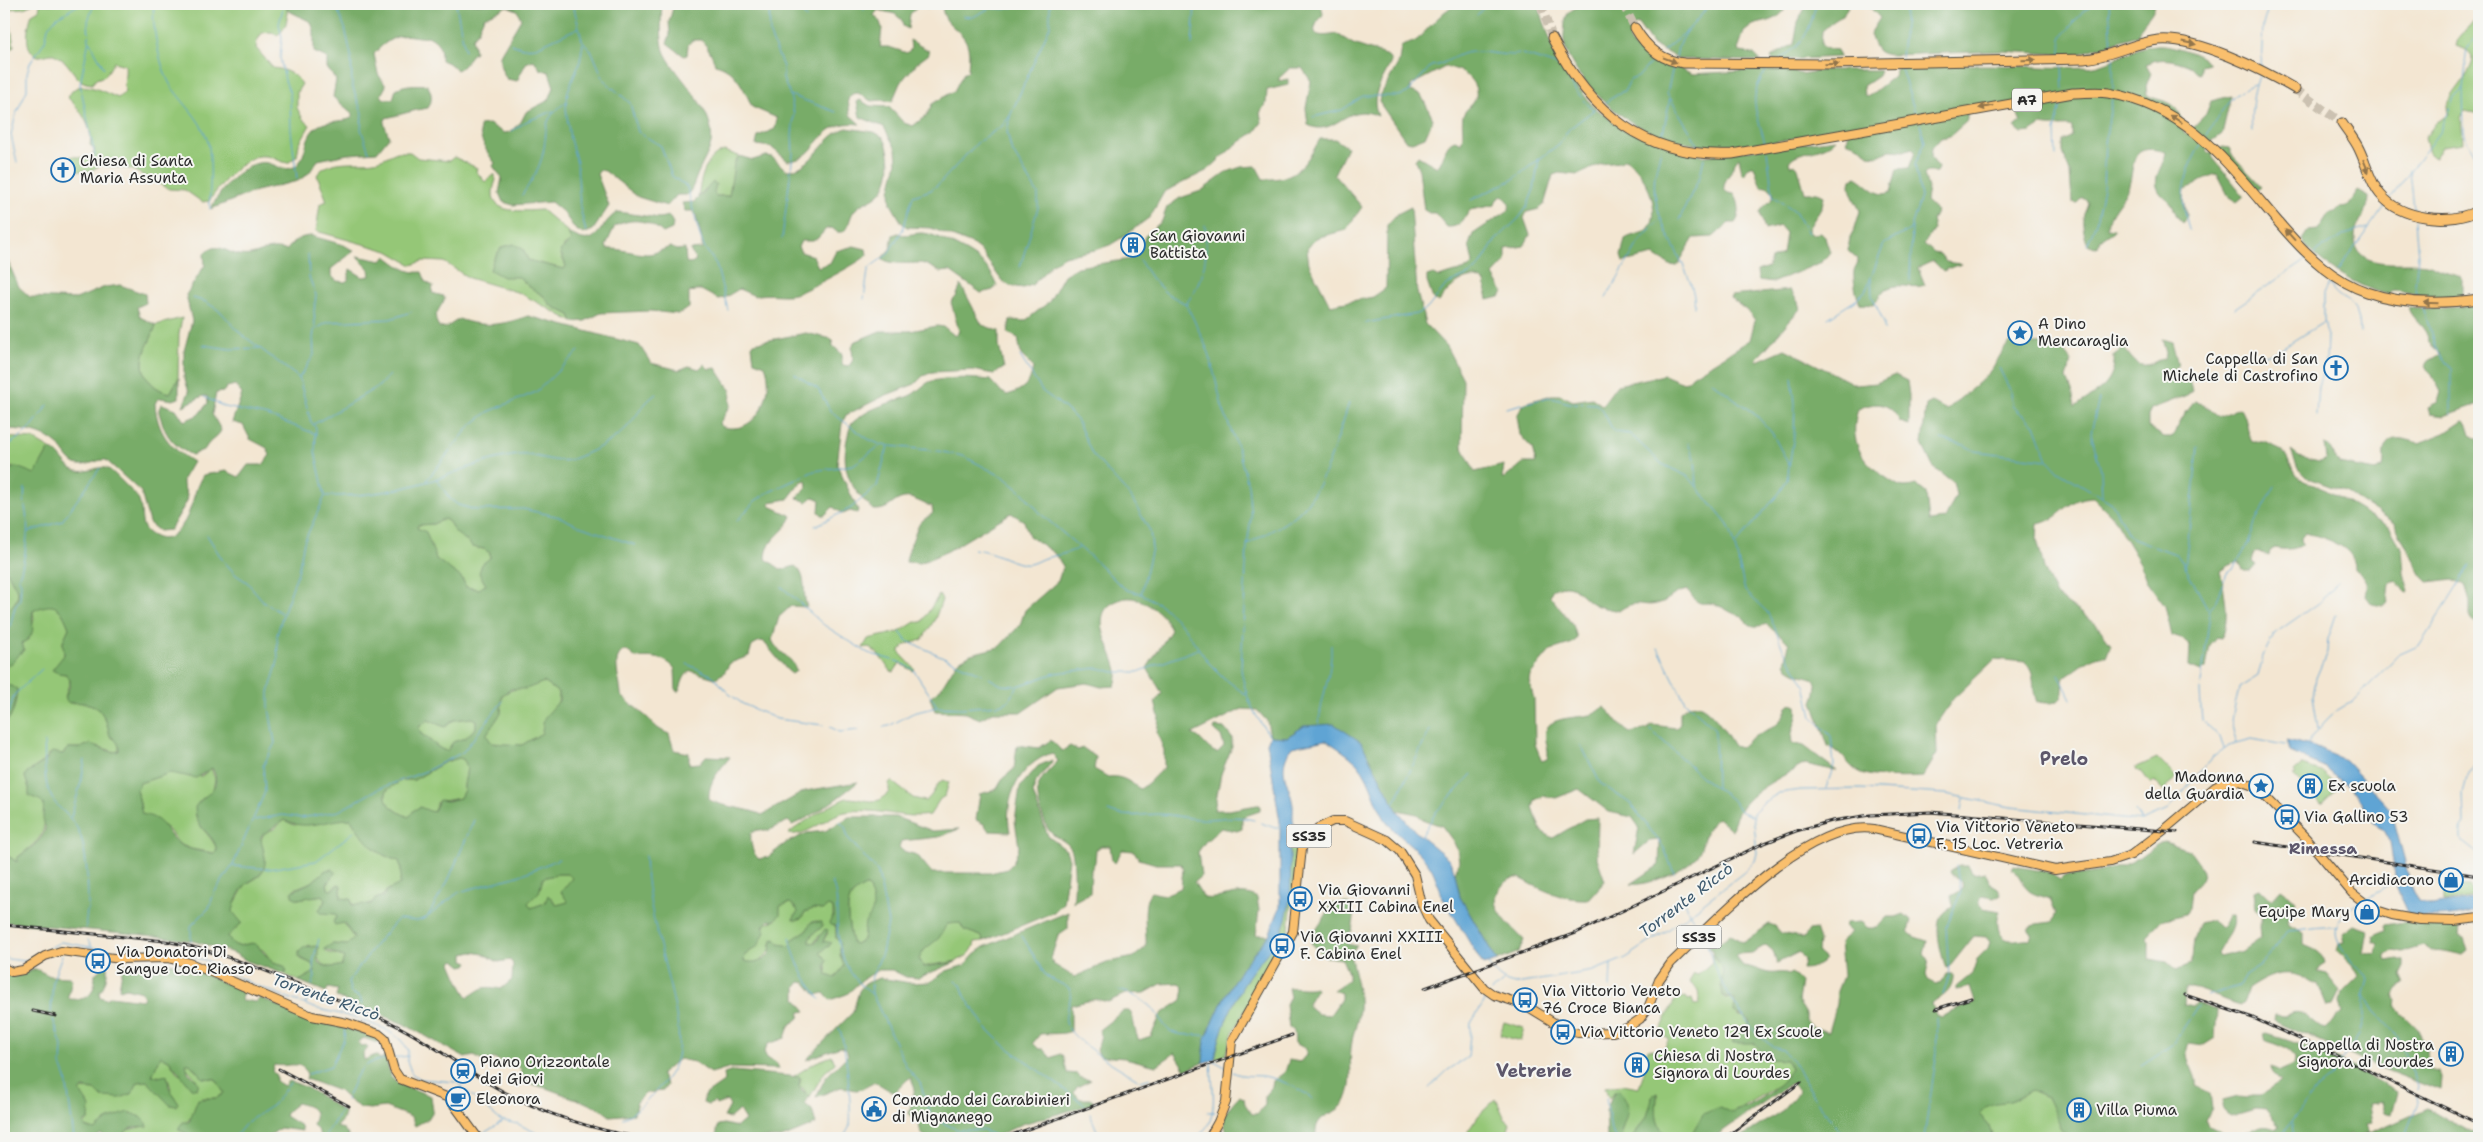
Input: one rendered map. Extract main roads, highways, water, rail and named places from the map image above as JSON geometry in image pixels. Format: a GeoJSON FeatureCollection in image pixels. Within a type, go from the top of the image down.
{"type":"FeatureCollection","features":[{"type":"Feature","properties":{"kind":"highway"},"geometry":{"type":"LineString","coordinates":[[1635,28],[1643,41],[1654,51],[1668,60],[1684,63],[1828,64],[2084,59],[2107,55],[2150,42],[2173,39],[2197,44],[2272,76],[2295,89]]}},
{"type":"Feature","properties":{"kind":"highway","name":"A7"},"geometry":{"type":"LineString","coordinates":[[1552,38],[1566,66],[1582,88],[1611,117],[1659,143],[1698,153],[1732,154],[2074,93],[2106,92],[2142,101],[2198,133],[2302,248],[2321,266],[2350,285],[2367,293],[2417,302],[2446,304],[2479,300]]}},
{"type":"Feature","properties":{"kind":"highway"},"geometry":{"type":"LineString","coordinates":[[2342,124],[2359,148],[2380,194],[2396,206],[2416,215],[2442,219],[2457,219],[2479,210]]}},
{"type":"Feature","properties":{"kind":"main road","name":"SS35"},"geometry":{"type":"LineString","coordinates":[[1209,1138],[1226,1102],[1232,1041],[1293,932],[1303,845],[1309,836],[1327,823],[1345,821],[1387,840],[1400,851],[1415,875],[1422,905],[1429,920],[1490,993],[1525,1005],[1566,1030],[1578,1033],[1620,1031],[1635,1024],[1645,1014],[1659,980],[1671,962],[1769,872],[1788,857],[1843,831],[1859,828],[1949,845],[2055,870],[2110,862],[2137,851],[2215,786],[2230,781],[2246,782],[2256,787],[2296,827],[2348,888],[2373,909],[2392,915],[2420,920],[2454,921],[2479,918]]}},
{"type":"Feature","properties":{"kind":"main road"},"geometry":{"type":"LineString","coordinates":[[4,968],[12,972],[23,970],[46,956],[61,951],[107,958],[161,957],[184,961],[312,1016],[347,1023],[376,1032],[385,1039],[394,1070],[400,1079],[446,1096],[451,1100],[478,1138]]}},
{"type":"Feature","properties":{"kind":"water"},"geometry":{"type":"Polygon","coordinates":[[[1334,724],[1361,742],[1397,810],[1415,831],[1449,859],[1455,873],[1460,897],[1497,961],[1483,965],[1440,893],[1433,871],[1423,857],[1386,820],[1363,771],[1357,763],[1326,740],[1292,747],[1287,755],[1284,770],[1293,805],[1293,819],[1296,828],[1289,835],[1291,883],[1286,919],[1275,943],[1252,971],[1238,996],[1228,1016],[1215,1059],[1203,1063],[1205,1040],[1224,998],[1243,966],[1269,935],[1280,907],[1280,822],[1267,743],[1270,736],[1287,737],[1304,726],[1334,724]]]}},
{"type":"Feature","properties":{"kind":"water"},"geometry":{"type":"Polygon","coordinates":[[[2287,740],[2314,747],[2345,760],[2391,810],[2412,889],[2418,901],[2431,905],[2479,898],[2479,911],[2436,917],[2409,914],[2397,889],[2390,842],[2383,829],[2373,822],[2356,793],[2324,767],[2290,752],[2287,740]]]}},
{"type":"Feature","properties":{"kind":"waterway"},"geometry":{"type":"LineString","coordinates":[[17,162],[11,135],[16,114],[27,90],[27,73],[30,63],[45,41],[48,27],[56,18],[80,4]]}},
{"type":"Feature","properties":{"kind":"waterway"},"geometry":{"type":"LineString","coordinates":[[94,4],[88,21],[89,40],[80,84],[95,156]]}},
{"type":"Feature","properties":{"kind":"waterway"},"geometry":{"type":"LineString","coordinates":[[154,4],[155,35],[164,71],[173,89],[199,123],[208,143],[210,209]]}},
{"type":"Feature","properties":{"kind":"waterway"},"geometry":{"type":"LineString","coordinates":[[284,4],[279,24],[282,37],[280,58],[290,94],[291,131],[297,179]]}},
{"type":"Feature","properties":{"kind":"waterway"},"geometry":{"type":"LineString","coordinates":[[335,4],[345,28],[351,55],[352,85],[362,113],[361,129],[369,152]]}},
{"type":"Feature","properties":{"kind":"waterway"},"geometry":{"type":"LineString","coordinates":[[456,4],[465,51]]}},
{"type":"Feature","properties":{"kind":"waterway"},"geometry":{"type":"LineString","coordinates":[[573,4],[582,40],[592,52],[604,80],[630,103],[638,132],[661,146],[672,176],[687,187],[699,233],[704,247],[716,264],[728,310]]}},
{"type":"Feature","properties":{"kind":"waterway"},"geometry":{"type":"LineString","coordinates":[[769,4],[770,35],[783,67],[783,79],[790,95],[794,114],[793,154],[782,239]]}},
{"type":"Feature","properties":{"kind":"waterway"},"geometry":{"type":"LineString","coordinates":[[796,4],[806,18]]}},
{"type":"Feature","properties":{"kind":"waterway"},"geometry":{"type":"LineString","coordinates":[[864,4],[864,10]]}},
{"type":"Feature","properties":{"kind":"waterway"},"geometry":{"type":"LineString","coordinates":[[963,16],[973,17],[990,8],[1005,9],[1028,4]]}},
{"type":"Feature","properties":{"kind":"waterway"},"geometry":{"type":"LineString","coordinates":[[864,299],[868,271],[870,267],[887,255],[903,229],[913,196],[931,190],[940,183],[978,142],[1002,126],[1010,116],[1050,26],[1050,4]]}},
{"type":"Feature","properties":{"kind":"waterway"},"geometry":{"type":"LineString","coordinates":[[1192,45],[1195,4]]}},
{"type":"Feature","properties":{"kind":"waterway"},"geometry":{"type":"LineString","coordinates":[[1477,15],[1487,4]]}},
{"type":"Feature","properties":{"kind":"waterway"},"geometry":{"type":"LineString","coordinates":[[1663,51],[1687,31],[1711,4]]}},
{"type":"Feature","properties":{"kind":"waterway"},"geometry":{"type":"LineString","coordinates":[[1780,59],[1801,42],[1805,36],[1816,4]]}},
{"type":"Feature","properties":{"kind":"waterway"},"geometry":{"type":"LineString","coordinates":[[1901,58],[1906,4]]}},
{"type":"Feature","properties":{"kind":"waterway"},"geometry":{"type":"LineString","coordinates":[[2061,55],[2061,38],[2083,11],[2096,4]]}},
{"type":"Feature","properties":{"kind":"waterway"},"geometry":{"type":"LineString","coordinates":[[2109,4],[2112,50]]}},
{"type":"Feature","properties":{"kind":"waterway"},"geometry":{"type":"LineString","coordinates":[[2261,67],[2263,25],[2269,4]]}},
{"type":"Feature","properties":{"kind":"waterway"},"geometry":{"type":"LineString","coordinates":[[511,44],[523,48],[536,47],[578,28]]}},
{"type":"Feature","properties":{"kind":"waterway"},"geometry":{"type":"LineString","coordinates":[[1676,57],[1678,47],[1687,31]]}},
{"type":"Feature","properties":{"kind":"waterway"},"geometry":{"type":"LineString","coordinates":[[2390,199],[2440,131],[2454,98],[2463,89],[2468,47],[2479,34]]}},
{"type":"Feature","properties":{"kind":"waterway"},"geometry":{"type":"LineString","coordinates":[[89,40],[104,68]]}},
{"type":"Feature","properties":{"kind":"waterway"},"geometry":{"type":"LineString","coordinates":[[583,43],[580,61],[568,91],[566,108],[570,139],[577,163],[580,207],[586,232]]}},
{"type":"Feature","properties":{"kind":"waterway"},"geometry":{"type":"LineString","coordinates":[[1313,117],[1342,110],[1363,96],[1399,96],[1407,93],[1431,66],[1441,64],[1466,53],[1476,52],[1514,55],[1519,53],[1562,67],[1575,90],[1593,110]]}},
{"type":"Feature","properties":{"kind":"waterway"},"geometry":{"type":"LineString","coordinates":[[1604,103],[1625,90],[1630,80],[1638,77],[1655,58]]}},
{"type":"Feature","properties":{"kind":"waterway"},"geometry":{"type":"LineString","coordinates":[[2113,58],[2113,89]]}},
{"type":"Feature","properties":{"kind":"waterway"},"geometry":{"type":"LineString","coordinates":[[2062,65],[2063,89]]}},
{"type":"Feature","properties":{"kind":"waterway"},"geometry":{"type":"LineString","coordinates":[[1900,66],[1916,115]]}},
{"type":"Feature","properties":{"kind":"waterway"},"geometry":{"type":"LineString","coordinates":[[1673,67],[1667,93],[1700,148]]}},
{"type":"Feature","properties":{"kind":"waterway"},"geometry":{"type":"LineString","coordinates":[[1765,143],[1756,113],[1755,96],[1757,87],[1769,67]]}},
{"type":"Feature","properties":{"kind":"waterway"},"geometry":{"type":"LineString","coordinates":[[2252,131],[2251,117],[2259,76]]}},
{"type":"Feature","properties":{"kind":"waterway"},"geometry":{"type":"LineString","coordinates":[[2207,135],[2226,105],[2238,93],[2255,85]]}},
{"type":"Feature","properties":{"kind":"waterway"},"geometry":{"type":"LineString","coordinates":[[2463,89],[2464,131],[2466,139],[2479,161]]}},
{"type":"Feature","properties":{"kind":"waterway"},"geometry":{"type":"LineString","coordinates":[[790,95],[836,112]]}},
{"type":"Feature","properties":{"kind":"waterway"},"geometry":{"type":"LineString","coordinates":[[1662,139],[1670,98]]}},
{"type":"Feature","properties":{"kind":"waterway"},"geometry":{"type":"LineString","coordinates":[[2087,245],[2096,223],[2103,188],[2105,144],[2112,99]]}},
{"type":"Feature","properties":{"kind":"waterway"},"geometry":{"type":"LineString","coordinates":[[2056,156],[2055,131],[2062,100]]}},
{"type":"Feature","properties":{"kind":"waterway"},"geometry":{"type":"LineString","coordinates":[[522,195],[540,164],[547,124],[552,114],[566,102]]}},
{"type":"Feature","properties":{"kind":"waterway"},"geometry":{"type":"LineString","coordinates":[[1471,200],[1512,180],[1559,144],[1569,129],[1595,109]]}},
{"type":"Feature","properties":{"kind":"waterway"},"geometry":{"type":"LineString","coordinates":[[512,131],[527,121],[554,111]]}},
{"type":"Feature","properties":{"kind":"waterway"},"geometry":{"type":"LineString","coordinates":[[1010,116],[1007,131],[1011,149],[1038,194],[1038,208],[1020,267]]}},
{"type":"Feature","properties":{"kind":"waterway"},"geometry":{"type":"LineString","coordinates":[[1828,318],[1856,300],[1866,290],[1884,244],[1910,230],[1921,197],[1915,165],[1925,142],[1920,124]]}},
{"type":"Feature","properties":{"kind":"waterway"},"geometry":{"type":"LineString","coordinates":[[2189,230],[2186,218],[2185,185],[2191,164],[2202,143]]}},
{"type":"Feature","properties":{"kind":"waterway"},"geometry":{"type":"LineString","coordinates":[[1661,149],[1654,183],[1657,204],[1663,225],[1690,280],[1693,290],[1694,307]]}},
{"type":"Feature","properties":{"kind":"waterway"},"geometry":{"type":"LineString","coordinates":[[1767,151],[1773,196],[1795,211],[1808,233]]}},
{"type":"Feature","properties":{"kind":"waterway"},"geometry":{"type":"LineString","coordinates":[[1365,323],[1416,314],[1427,309],[1446,285],[1473,273],[1495,241],[1519,218],[1527,207],[1534,189],[1539,158]]}},
{"type":"Feature","properties":{"kind":"waterway"},"geometry":{"type":"LineString","coordinates":[[1679,220],[1700,176],[1704,158]]}},
{"type":"Feature","properties":{"kind":"waterway"},"geometry":{"type":"LineString","coordinates":[[2410,170],[2414,209]]}},
{"type":"Feature","properties":{"kind":"waterway"},"geometry":{"type":"LineString","coordinates":[[2337,272],[2386,204]]}},
{"type":"Feature","properties":{"kind":"waterway"},"geometry":{"type":"LineString","coordinates":[[1606,298],[1639,242],[1661,218]]}},
{"type":"Feature","properties":{"kind":"waterway"},"geometry":{"type":"LineString","coordinates":[[2415,220],[2418,256],[2415,285],[2418,297]]}},
{"type":"Feature","properties":{"kind":"waterway"},"geometry":{"type":"LineString","coordinates":[[1186,304],[1197,285],[1204,267],[1206,248],[1205,225]]}},
{"type":"Feature","properties":{"kind":"waterway"},"geometry":{"type":"LineString","coordinates":[[1910,281],[1912,227]]}},
{"type":"Feature","properties":{"kind":"waterway"},"geometry":{"type":"LineString","coordinates":[[2314,254],[2344,235],[2368,228]]}},
{"type":"Feature","properties":{"kind":"waterway"},"geometry":{"type":"LineString","coordinates":[[191,942],[191,926],[209,908],[214,893],[233,865],[265,792],[263,766],[275,743],[269,708],[269,692],[278,661],[277,635],[298,572],[304,542],[325,496],[315,451],[316,428],[311,422],[299,378],[314,355],[313,338],[316,295],[309,277],[308,254]]}},
{"type":"Feature","properties":{"kind":"waterway"},"geometry":{"type":"LineString","coordinates":[[2235,308],[2307,259]]}},
{"type":"Feature","properties":{"kind":"waterway"},"geometry":{"type":"LineString","coordinates":[[1140,261],[1152,279],[1166,293],[1186,304],[1193,318],[1209,353],[1222,406],[1238,449],[1248,485],[1251,517],[1247,547],[1241,669],[1251,705],[1259,721],[1271,737]]}},
{"type":"Feature","properties":{"kind":"waterway"},"geometry":{"type":"LineString","coordinates":[[1871,279],[1872,296],[1884,323],[1884,330]]}},
{"type":"Feature","properties":{"kind":"waterway"},"geometry":{"type":"LineString","coordinates":[[2316,415],[2318,386],[2326,361],[2327,336],[2324,319],[2324,294],[2332,279]]}},
{"type":"Feature","properties":{"kind":"waterway"},"geometry":{"type":"LineString","coordinates":[[2330,284],[2334,291],[2348,302],[2356,312],[2360,333]]}},
{"type":"Feature","properties":{"kind":"waterway"},"geometry":{"type":"LineString","coordinates":[[193,298],[206,302],[221,312],[240,333],[299,378]]}},
{"type":"Feature","properties":{"kind":"waterway"},"geometry":{"type":"LineString","coordinates":[[2423,307],[2435,347],[2451,369],[2451,414]]}},
{"type":"Feature","properties":{"kind":"waterway"},"geometry":{"type":"LineString","coordinates":[[316,329],[328,322],[390,319],[411,312]]}},
{"type":"Feature","properties":{"kind":"waterway"},"geometry":{"type":"LineString","coordinates":[[2239,353],[2264,355],[2275,352],[2324,322]]}},
{"type":"Feature","properties":{"kind":"waterway"},"geometry":{"type":"LineString","coordinates":[[203,345],[230,349],[260,348]]}},
{"type":"Feature","properties":{"kind":"waterway"},"geometry":{"type":"LineString","coordinates":[[427,480],[470,426],[488,412],[536,392],[579,351]]}},
{"type":"Feature","properties":{"kind":"waterway"},"geometry":{"type":"LineString","coordinates":[[1020,356],[1042,391],[1065,408],[1077,420],[1092,454],[1131,497],[1150,531],[1152,548],[1141,594]]}},
{"type":"Feature","properties":{"kind":"waterway"},"geometry":{"type":"LineString","coordinates":[[1999,368],[2011,392],[2012,406],[2035,425],[2048,460],[2058,471],[2112,503],[2128,534],[2133,538],[2178,555],[2182,561],[2210,613],[2200,691],[2202,720],[2219,736],[2224,748]]}},
{"type":"Feature","properties":{"kind":"waterway"},"geometry":{"type":"LineString","coordinates":[[314,424],[379,386],[390,374]]}},
{"type":"Feature","properties":{"kind":"waterway"},"geometry":{"type":"LineString","coordinates":[[795,374],[818,389],[831,412],[868,439],[881,445],[938,451],[963,456],[1005,478],[1022,492],[1042,515],[1099,564],[1119,584],[1127,590],[1142,594],[1161,605],[1183,626],[1208,662],[1224,678],[1246,695]]}},
{"type":"Feature","properties":{"kind":"waterway"},"geometry":{"type":"LineString","coordinates":[[1736,544],[1780,492],[1787,480],[1794,435],[1795,403],[1792,377]]}},
{"type":"Feature","properties":{"kind":"waterway"},"geometry":{"type":"LineString","coordinates":[[1711,381],[1757,416],[1772,433],[1789,465]]}},
{"type":"Feature","properties":{"kind":"waterway"},"geometry":{"type":"LineString","coordinates":[[326,496],[372,494],[401,488],[431,481],[481,463],[508,456],[526,455],[562,461],[570,460],[612,440],[629,425],[641,408],[656,394]]}},
{"type":"Feature","properties":{"kind":"waterway"},"geometry":{"type":"LineString","coordinates":[[204,397],[225,407],[268,416],[316,434]]}},
{"type":"Feature","properties":{"kind":"waterway"},"geometry":{"type":"LineString","coordinates":[[1506,408],[1549,397],[1569,403],[1596,404],[1602,410],[1615,432],[1630,434],[1662,464],[1689,477],[1728,525],[1733,538],[1745,591],[1767,612],[1782,647],[1805,684],[1812,717],[1831,736],[1834,765],[1826,788]]}},
{"type":"Feature","properties":{"kind":"waterway"},"geometry":{"type":"LineString","coordinates":[[2099,399],[2091,433],[2101,471],[2102,496]]}},
{"type":"Feature","properties":{"kind":"waterway"},"geometry":{"type":"LineString","coordinates":[[1248,544],[1286,522],[1306,505],[1329,463],[1349,403]]}},
{"type":"Feature","properties":{"kind":"waterway"},"geometry":{"type":"LineString","coordinates":[[4,449],[30,429],[48,405]]}},
{"type":"Feature","properties":{"kind":"waterway"},"geometry":{"type":"LineString","coordinates":[[1941,439],[1964,445],[1975,451],[2047,460]]}},
{"type":"Feature","properties":{"kind":"waterway"},"geometry":{"type":"LineString","coordinates":[[1688,443],[1695,461],[1697,486]]}},
{"type":"Feature","properties":{"kind":"waterway"},"geometry":{"type":"LineString","coordinates":[[737,521],[755,501],[767,493],[814,471],[853,465],[880,446]]}},
{"type":"Feature","properties":{"kind":"waterway"},"geometry":{"type":"LineString","coordinates":[[815,526],[851,508],[877,486],[888,446]]}},
{"type":"Feature","properties":{"kind":"waterway"},"geometry":{"type":"LineString","coordinates":[[2185,568],[2198,447]]}},
{"type":"Feature","properties":{"kind":"waterway"},"geometry":{"type":"LineString","coordinates":[[28,532],[62,521],[100,468]]}},
{"type":"Feature","properties":{"kind":"waterway"},"geometry":{"type":"LineString","coordinates":[[436,478],[450,499],[458,505],[476,510],[523,509],[560,517],[579,526],[635,545]]}},
{"type":"Feature","properties":{"kind":"waterway"},"geometry":{"type":"LineString","coordinates":[[2209,609],[2216,600],[2227,573],[2234,568],[2248,545],[2255,523],[2275,486]]}},
{"type":"Feature","properties":{"kind":"waterway"},"geometry":{"type":"LineString","coordinates":[[4,649],[15,607],[20,599],[21,583],[18,578],[26,549],[27,532],[24,501],[25,488]]}},
{"type":"Feature","properties":{"kind":"waterway"},"geometry":{"type":"LineString","coordinates":[[207,535],[222,559],[236,575],[247,582],[264,602],[281,613]]}},
{"type":"Feature","properties":{"kind":"waterway"},"geometry":{"type":"LineString","coordinates":[[974,549],[1027,564],[1068,553],[1079,548]]}},
{"type":"Feature","properties":{"kind":"waterway"},"geometry":{"type":"LineString","coordinates":[[2306,746],[2326,720],[2345,705],[2353,702],[2398,655],[2420,645],[2470,566]]}},
{"type":"Feature","properties":{"kind":"waterway"},"geometry":{"type":"LineString","coordinates":[[2237,742],[2232,721],[2239,688],[2258,676],[2263,656],[2274,634],[2318,603],[2332,590],[2337,582]]}},
{"type":"Feature","properties":{"kind":"waterway"},"geometry":{"type":"LineString","coordinates":[[782,587],[824,625],[868,653],[899,662],[913,669],[937,706]]}},
{"type":"Feature","properties":{"kind":"waterway"},"geometry":{"type":"LineString","coordinates":[[2318,729],[2313,696],[2316,678],[2327,652],[2328,639],[2336,615]]}},
{"type":"Feature","properties":{"kind":"waterway"},"geometry":{"type":"LineString","coordinates":[[900,632],[907,641],[982,674]]}},
{"type":"Feature","properties":{"kind":"waterway"},"geometry":{"type":"LineString","coordinates":[[1319,725],[1330,666],[1331,645]]}},
{"type":"Feature","properties":{"kind":"waterway"},"geometry":{"type":"LineString","coordinates":[[1658,648],[1685,702],[1713,727],[1715,732],[1716,788]]}},
{"type":"Feature","properties":{"kind":"waterway"},"geometry":{"type":"LineString","coordinates":[[883,727],[889,726],[913,713],[937,707],[961,708],[999,705],[1007,702],[1018,686],[1055,673],[1098,668],[1114,672],[1138,672],[1198,649]]}},
{"type":"Feature","properties":{"kind":"waterway"},"geometry":{"type":"LineString","coordinates":[[687,664],[713,676],[728,693],[743,704],[777,719],[823,725]]}},
{"type":"Feature","properties":{"kind":"waterway"},"geometry":{"type":"LineString","coordinates":[[4,714],[9,712],[14,695],[42,669]]}},
{"type":"Feature","properties":{"kind":"waterway"},"geometry":{"type":"LineString","coordinates":[[2059,674],[2071,699]]}},
{"type":"Feature","properties":{"kind":"waterway"},"geometry":{"type":"LineString","coordinates":[[989,678],[1001,685],[1016,686]]}},
{"type":"Feature","properties":{"kind":"waterway"},"geometry":{"type":"LineString","coordinates":[[254,820],[283,815],[301,818],[339,811],[378,789],[426,771],[463,752],[503,701]]}},
{"type":"Feature","properties":{"kind":"waterway"},"geometry":{"type":"LineString","coordinates":[[830,727],[840,732],[859,730]]}},
{"type":"Feature","properties":{"kind":"waterway"},"geometry":{"type":"LineString","coordinates":[[1393,806],[1430,730]]}},
{"type":"Feature","properties":{"kind":"waterway"},"geometry":{"type":"LineString","coordinates":[[1651,730],[1703,778],[1731,799],[1740,811],[1752,816]]}},
{"type":"Feature","properties":{"kind":"waterway","name":"Torrente Riccò"},"geometry":{"type":"LineString","coordinates":[[1488,964],[1500,977],[1507,982],[1516,984],[1593,971],[1626,958],[1668,930],[1743,873],[1755,861],[1757,853],[1753,813],[1764,802],[1779,793],[1800,790],[1861,789],[1946,794],[2011,807],[2141,821],[2166,811],[2212,758],[2229,745],[2252,739],[2290,746]]}},
{"type":"Feature","properties":{"kind":"waterway"},"geometry":{"type":"LineString","coordinates":[[44,742],[46,778],[49,791],[55,803],[75,824],[83,845],[88,889],[86,928]]}},
{"type":"Feature","properties":{"kind":"waterway"},"geometry":{"type":"LineString","coordinates":[[1581,745],[1600,783],[1631,804],[1664,848],[1674,873]]}},
{"type":"Feature","properties":{"kind":"waterway"},"geometry":{"type":"LineString","coordinates":[[2479,757],[2467,778],[2463,793],[2464,824],[2461,828],[2461,840],[2479,854]]}},
{"type":"Feature","properties":{"kind":"waterway"},"geometry":{"type":"LineString","coordinates":[[71,817],[85,760]]}},
{"type":"Feature","properties":{"kind":"waterway"},"geometry":{"type":"LineString","coordinates":[[1421,837],[1436,812],[1472,774]]}},
{"type":"Feature","properties":{"kind":"waterway"},"geometry":{"type":"LineString","coordinates":[[1962,810],[1964,799]]}},
{"type":"Feature","properties":{"kind":"waterway"},"geometry":{"type":"LineString","coordinates":[[1108,811],[1121,815],[1161,814],[1196,819],[1235,817],[1254,820]]}},
{"type":"Feature","properties":{"kind":"waterway"},"geometry":{"type":"LineString","coordinates":[[2135,811],[2141,821]]}},
{"type":"Feature","properties":{"kind":"waterway"},"geometry":{"type":"LineString","coordinates":[[428,916],[448,881],[474,820]]}},
{"type":"Feature","properties":{"kind":"waterway"},"geometry":{"type":"LineString","coordinates":[[840,822],[845,827],[848,838],[878,872],[888,923],[882,953],[871,979],[872,994],[907,1068],[920,1083],[930,1113],[938,1121],[959,1130],[982,1130],[994,1135]]}},
{"type":"Feature","properties":{"kind":"waterway"},"geometry":{"type":"LineString","coordinates":[[1261,823],[1281,828]]}},
{"type":"Feature","properties":{"kind":"waterway"},"geometry":{"type":"LineString","coordinates":[[233,866],[269,869],[316,861],[355,831]]}},
{"type":"Feature","properties":{"kind":"waterway"},"geometry":{"type":"LineString","coordinates":[[623,1118],[640,1107],[666,1079],[673,1069],[677,1057],[679,1038],[673,998],[650,902],[645,855]]}},
{"type":"Feature","properties":{"kind":"waterway"},"geometry":{"type":"LineString","coordinates":[[362,1005],[360,997],[351,993],[348,982],[376,944],[398,919],[417,921],[426,918],[459,892],[518,876],[559,859]]}},
{"type":"Feature","properties":{"kind":"waterway"},"geometry":{"type":"LineString","coordinates":[[1943,995],[1949,976],[1946,927],[1961,892],[1956,866]]}},
{"type":"Feature","properties":{"kind":"waterway"},"geometry":{"type":"LineString","coordinates":[[832,882],[836,899],[837,928],[844,960],[855,978],[872,994]]}},
{"type":"Feature","properties":{"kind":"waterway"},"geometry":{"type":"LineString","coordinates":[[2364,900],[2395,882]]}},
{"type":"Feature","properties":{"kind":"waterway","name":"Torrente Riccò"},"geometry":{"type":"LineString","coordinates":[[1682,893],[1689,913],[1701,931]]}},
{"type":"Feature","properties":{"kind":"waterway"},"geometry":{"type":"LineString","coordinates":[[2279,1138],[2316,1089],[2330,1078],[2359,1035],[2364,1018],[2364,993],[2368,980],[2364,973],[2345,954],[2337,938],[2336,930],[2342,916],[2359,903]]}},
{"type":"Feature","properties":{"kind":"waterway"},"geometry":{"type":"LineString","coordinates":[[2207,996],[2239,986],[2246,974],[2260,965],[2287,931],[2335,927]]}},
{"type":"Feature","properties":{"kind":"waterway"},"geometry":{"type":"LineString","coordinates":[[1022,936],[1046,976],[1069,988],[1070,997],[1066,1022],[1076,1037],[1086,1046],[1141,1081],[1151,1078]]}},
{"type":"Feature","properties":{"kind":"waterway"},"geometry":{"type":"LineString","coordinates":[[1704,936],[1717,973],[1736,1006],[1754,1030],[1774,1047],[1783,1050],[1798,1068],[1812,1095],[1845,1138]]}},
{"type":"Feature","properties":{"kind":"waterway"},"geometry":{"type":"LineString","coordinates":[[790,937],[794,954],[801,970],[820,999]]}},
{"type":"Feature","properties":{"kind":"waterway"},"geometry":{"type":"LineString","coordinates":[[312,985],[315,977],[313,963],[319,939]]}},
{"type":"Feature","properties":{"kind":"waterway","name":"Torrente Riccò"},"geometry":{"type":"LineString","coordinates":[[88,940],[92,947]]}},
{"type":"Feature","properties":{"kind":"waterway","name":"Torrente Riccò"},"geometry":{"type":"LineString","coordinates":[[4,956],[8,959],[24,961],[61,942],[113,951],[162,950],[205,960],[250,983],[314,1008],[353,1017],[385,1029],[400,1039],[408,1050],[407,1061],[412,1074],[421,1079],[456,1082],[500,1120],[518,1124],[547,1138]]}},
{"type":"Feature","properties":{"kind":"waterway"},"geometry":{"type":"LineString","coordinates":[[51,1013],[53,980],[62,955]]}},
{"type":"Feature","properties":{"kind":"waterway"},"geometry":{"type":"LineString","coordinates":[[1610,988],[1611,964]]}},
{"type":"Feature","properties":{"kind":"waterway"},"geometry":{"type":"LineString","coordinates":[[955,980],[961,985],[965,996],[985,1027],[1000,1042],[1085,1105]]}},
{"type":"Feature","properties":{"kind":"waterway"},"geometry":{"type":"LineString","coordinates":[[1492,991],[1504,981]]}},
{"type":"Feature","properties":{"kind":"waterway"},"geometry":{"type":"LineString","coordinates":[[1118,990],[1129,993],[1144,1002],[1159,1016],[1165,1027],[1170,1031],[1207,1036]]}},
{"type":"Feature","properties":{"kind":"waterway"},"geometry":{"type":"LineString","coordinates":[[2364,994],[2374,1011],[2397,1035],[2418,1086],[2417,1090]]}},
{"type":"Feature","properties":{"kind":"waterway"},"geometry":{"type":"LineString","coordinates":[[306,1004],[308,995]]}},
{"type":"Feature","properties":{"kind":"waterway"},"geometry":{"type":"LineString","coordinates":[[1429,1088],[1448,1070],[1468,1057],[1471,1023],[1488,996]]}},
{"type":"Feature","properties":{"kind":"waterway"},"geometry":{"type":"LineString","coordinates":[[2141,1065],[2173,1044],[2198,1006]]}},
{"type":"Feature","properties":{"kind":"waterway"},"geometry":{"type":"LineString","coordinates":[[1924,1138],[1937,1052],[1936,1018]]}},
{"type":"Feature","properties":{"kind":"waterway"},"geometry":{"type":"LineString","coordinates":[[53,1019],[62,1046],[61,1065],[66,1078],[74,1138]]}},
{"type":"Feature","properties":{"kind":"waterway"},"geometry":{"type":"LineString","coordinates":[[308,1074],[331,1066],[344,1039],[345,1025]]}},
{"type":"Feature","properties":{"kind":"waterway"},"geometry":{"type":"LineString","coordinates":[[839,1028],[846,1060],[850,1105],[850,1125],[843,1138]]}},
{"type":"Feature","properties":{"kind":"waterway"},"geometry":{"type":"LineString","coordinates":[[394,1058],[408,1056]]}},
{"type":"Feature","properties":{"kind":"waterway"},"geometry":{"type":"LineString","coordinates":[[346,1100],[363,1067],[387,1059]]}},
{"type":"Feature","properties":{"kind":"waterway"},"geometry":{"type":"LineString","coordinates":[[1211,1059],[1225,1067]]}},
{"type":"Feature","properties":{"kind":"waterway","name":"Torrente Riccò"},"geometry":{"type":"LineString","coordinates":[[1194,1138],[1203,1131],[1209,1123],[1212,1114],[1211,1060]]}},
{"type":"Feature","properties":{"kind":"waterway"},"geometry":{"type":"LineString","coordinates":[[1233,1072],[1241,1075],[1263,1076],[1274,1079],[1292,1086],[1313,1099]]}},
{"type":"Feature","properties":{"kind":"waterway"},"geometry":{"type":"LineString","coordinates":[[234,1138],[247,1122],[273,1105],[290,1083]]}},
{"type":"Feature","properties":{"kind":"waterway"},"geometry":{"type":"LineString","coordinates":[[2404,1138],[2418,1102],[2417,1096]]}},
{"type":"Feature","properties":{"kind":"waterway"},"geometry":{"type":"LineString","coordinates":[[1606,1098],[1611,1131],[1616,1138]]}},
{"type":"Feature","properties":{"kind":"waterway"},"geometry":{"type":"LineString","coordinates":[[324,1138],[342,1109]]}},
{"type":"Feature","properties":{"kind":"waterway","name":"Torrente Riccò"},"geometry":{"type":"LineString","coordinates":[[1208,1112],[1215,1112]]}},
{"type":"Feature","properties":{"kind":"waterway"},"geometry":{"type":"LineString","coordinates":[[1090,1114],[1100,1138]]}},
{"type":"Feature","properties":{"kind":"waterway"},"geometry":{"type":"LineString","coordinates":[[483,1138],[484,1133],[502,1122]]}},
{"type":"Feature","properties":{"kind":"waterway"},"geometry":{"type":"LineString","coordinates":[[2292,1124],[2294,1138]]}},
{"type":"Feature","properties":{"kind":"waterway"},"geometry":{"type":"LineString","coordinates":[[2478,1138],[2479,1132]]}},
{"type":"Feature","properties":{"kind":"waterway","name":"Torrente Riccò"},"geometry":{"type":"LineString","coordinates":[[1042,1138],[1071,1136],[1080,1138]]}},
{"type":"Feature","properties":{"kind":"tunnel"},"geometry":{"type":"LineString","coordinates":[[1541,4],[1552,38]]}},
{"type":"Feature","properties":{"kind":"tunnel"},"geometry":{"type":"LineString","coordinates":[[1623,4],[1635,28]]}},
{"type":"Feature","properties":{"kind":"tunnel"},"geometry":{"type":"LineString","coordinates":[[2295,89],[2342,123]]}},
{"type":"Feature","properties":{"kind":"railway"},"geometry":{"type":"LineString","coordinates":[[1425,988],[1576,933],[1762,844],[1796,831],[1832,821],[1870,815],[1930,812],[2177,832]]}},
{"type":"Feature","properties":{"kind":"railway"},"geometry":{"type":"LineString","coordinates":[[2255,842],[2479,876]]}},
{"type":"Feature","properties":{"kind":"railway"},"geometry":{"type":"LineString","coordinates":[[4,925],[165,941],[222,955],[277,975],[392,1023],[490,1084],[526,1103],[564,1118],[603,1130],[643,1138]]}},
{"type":"Feature","properties":{"kind":"railway"},"geometry":{"type":"LineString","coordinates":[[2185,995],[2253,1018],[2479,1124]]}},
{"type":"Feature","properties":{"kind":"railway"},"geometry":{"type":"LineString","coordinates":[[1936,1009],[1971,998]]}},
{"type":"Feature","properties":{"kind":"railway"},"geometry":{"type":"LineString","coordinates":[[33,1011],[56,1016]]}},
{"type":"Feature","properties":{"kind":"railway"},"geometry":{"type":"LineString","coordinates":[[1003,1138],[1292,1035]]}},
{"type":"Feature","properties":{"kind":"railway"},"geometry":{"type":"LineString","coordinates":[[279,1069],[349,1106]]}},
{"type":"Feature","properties":{"kind":"railway"},"geometry":{"type":"LineString","coordinates":[[1725,1138],[1801,1082]]}},
{"type":"Feature","properties":{"kind":"place","name":"Chiesa di Santa Maria Assunta"},"geometry":{"type":"Point","coordinates":[63,170]}},
{"type":"Feature","properties":{"kind":"place","name":"San Giovanni Battista"},"geometry":{"type":"Point","coordinates":[1133,245]}},
{"type":"Feature","properties":{"kind":"place","name":"A Dino Mencaraglia"},"geometry":{"type":"Point","coordinates":[2020,333]}},
{"type":"Feature","properties":{"kind":"place","name":"Cappella di San Michele di Castrofino"},"geometry":{"type":"Point","coordinates":[2336,368]}},
{"type":"Feature","properties":{"kind":"place","name":"Madonna della Guardia"},"geometry":{"type":"Point","coordinates":[2261,786]}},
{"type":"Feature","properties":{"kind":"place","name":"Ex scuola"},"geometry":{"type":"Point","coordinates":[2310,786]}},
{"type":"Feature","properties":{"kind":"place","name":"Via Gallino 53"},"geometry":{"type":"Point","coordinates":[2287,817]}},
{"type":"Feature","properties":{"kind":"place","name":"Via Vittorio Veneto F. 15 Loc. Vetreria"},"geometry":{"type":"Point","coordinates":[1919,836]}},
{"type":"Feature","properties":{"kind":"place","name":"Arcidiacono"},"geometry":{"type":"Point","coordinates":[2451,880]}},
{"type":"Feature","properties":{"kind":"place","name":"Via Giovanni XXIII Cabina Enel"},"geometry":{"type":"Point","coordinates":[1300,899]}},
{"type":"Feature","properties":{"kind":"place","name":"Equipe Mary"},"geometry":{"type":"Point","coordinates":[2367,912]}},
{"type":"Feature","properties":{"kind":"place","name":"Via Giovanni XXIII F. Cabina Enel"},"geometry":{"type":"Point","coordinates":[1282,946]}},
{"type":"Feature","properties":{"kind":"place","name":"Via Donatori Di Sangue Loc. Riasso"},"geometry":{"type":"Point","coordinates":[98,961]}},
{"type":"Feature","properties":{"kind":"place","name":"Via Vittorio Veneto 76 Croce Bianca"},"geometry":{"type":"Point","coordinates":[1525,1000]}},
{"type":"Feature","properties":{"kind":"place","name":"Via Vittorio Veneto 129 Ex Scuole"},"geometry":{"type":"Point","coordinates":[1563,1032]}},
{"type":"Feature","properties":{"kind":"place","name":"Cappella di Nostra Signora di Lourdes"},"geometry":{"type":"Point","coordinates":[2451,1054]}},
{"type":"Feature","properties":{"kind":"place","name":"Chiesa di Nostra Signora di Lourdes"},"geometry":{"type":"Point","coordinates":[1637,1065]}},
{"type":"Feature","properties":{"kind":"place","name":"Piano Orizzontale dei Giovi"},"geometry":{"type":"Point","coordinates":[463,1071]}},
{"type":"Feature","properties":{"kind":"place","name":"Eleonora"},"geometry":{"type":"Point","coordinates":[458,1099]}},
{"type":"Feature","properties":{"kind":"place","name":"Comando dei Carabinieri di Mignanego"},"geometry":{"type":"Point","coordinates":[874,1109]}},
{"type":"Feature","properties":{"kind":"place","name":"Villa Piuma"},"geometry":{"type":"Point","coordinates":[2079,1110]}},
{"type":"Feature","properties":{"kind":"district","name":"Prelo"},"geometry":{"type":"Point","coordinates":[2064,759]}},
{"type":"Feature","properties":{"kind":"district","name":"Rimessa"},"geometry":{"type":"Point","coordinates":[2323,848]}},
{"type":"Feature","properties":{"kind":"district","name":"Vetrerie"},"geometry":{"type":"Point","coordinates":[1534,1071]}}]}
